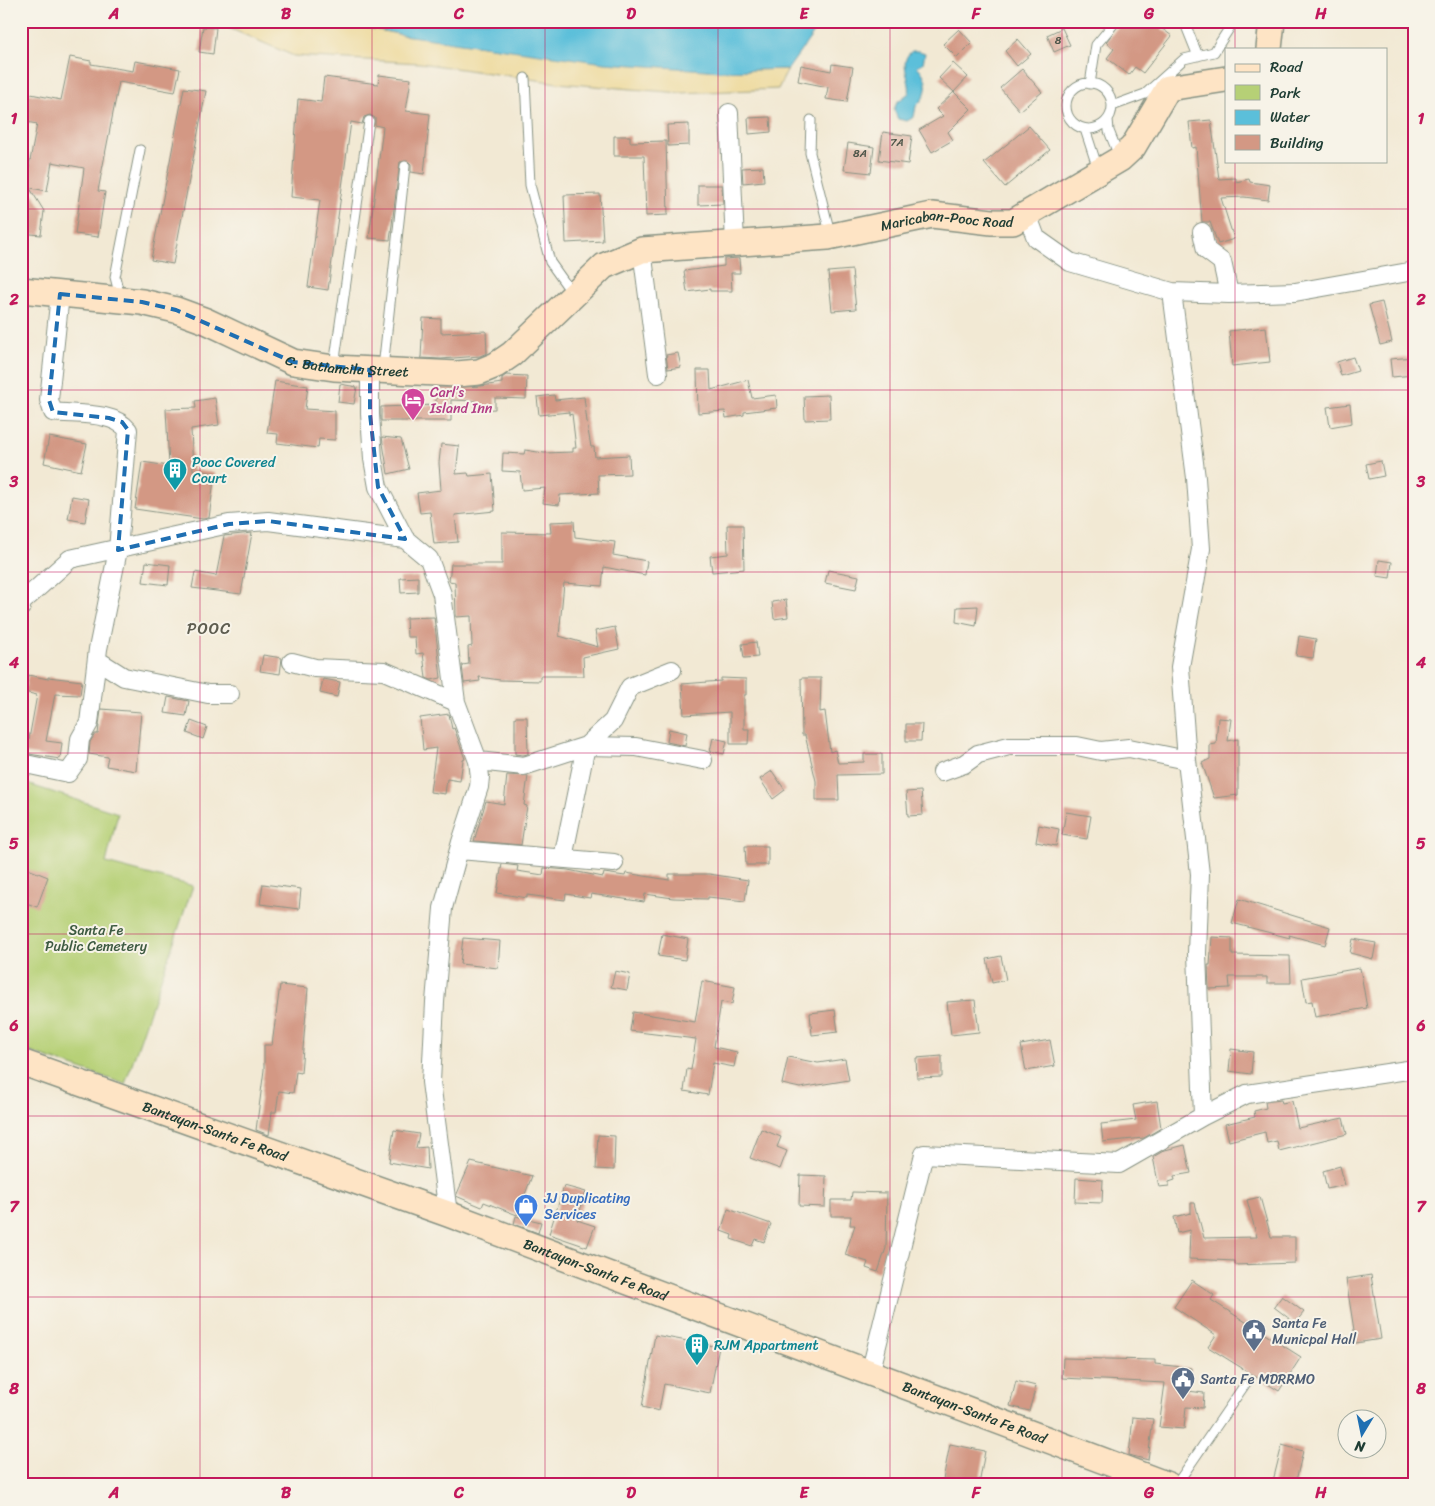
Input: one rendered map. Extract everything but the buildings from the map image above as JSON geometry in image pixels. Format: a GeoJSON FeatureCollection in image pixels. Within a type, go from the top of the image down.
{"type":"FeatureCollection","features":[{"type":"Feature","properties":{"kind":"street"},"geometry":{"type":"LineString","coordinates":[[1269,48],[1272,21]]}},
{"type":"Feature","properties":{"kind":"street","name":"Maricaban-Pooc Road"},"geometry":{"type":"LineString","coordinates":[[642,250],[828,237],[932,216],[992,222],[1013,222],[1120,159],[1133,147],[1168,88],[1225,79]]}},
{"type":"Feature","properties":{"kind":"street"},"geometry":{"type":"LineString","coordinates":[[729,113],[735,243]]}},
{"type":"Feature","properties":{"kind":"street"},"geometry":{"type":"LineString","coordinates":[[1027,214],[1036,238],[1070,262],[1172,292],[1229,294],[1295,292],[1414,271]]}},
{"type":"Feature","properties":{"kind":"street"},"geometry":{"type":"LineString","coordinates":[[1202,232],[1206,250],[1222,262],[1229,294]]}},
{"type":"Feature","properties":{"kind":"street"},"geometry":{"type":"LineString","coordinates":[[642,250],[658,374]]}},
{"type":"Feature","properties":{"kind":"street","name":"C. Batiancila Street"},"geometry":{"type":"LineString","coordinates":[[21,290],[121,300],[176,310],[206,321],[293,362],[334,368],[457,374],[479,372],[496,366],[512,354],[604,266],[642,250]]}},
{"type":"Feature","properties":{"kind":"street"},"geometry":{"type":"LineString","coordinates":[[1172,292],[1196,478],[1201,549],[1180,667],[1187,760],[1200,874],[1197,953],[1203,1116]]}},
{"type":"Feature","properties":{"kind":"street"},"geometry":{"type":"LineString","coordinates":[[21,763],[68,773],[78,759],[80,739],[89,723],[97,660],[118,550],[128,430],[122,422],[110,418],[53,412],[49,400],[60,294]]}},
{"type":"Feature","properties":{"kind":"street"},"geometry":{"type":"LineString","coordinates":[[377,370],[370,414],[373,459],[378,487],[405,539],[429,559],[442,594],[456,702],[478,761],[479,787],[443,908],[431,1082],[448,1214]]}},
{"type":"Feature","properties":{"kind":"street"},"geometry":{"type":"LineString","coordinates":[[21,607],[22,602],[70,559],[118,550],[229,524],[268,521],[405,539]]}},
{"type":"Feature","properties":{"kind":"street"},"geometry":{"type":"LineString","coordinates":[[97,660],[124,677],[208,694],[230,694]]}},
{"type":"Feature","properties":{"kind":"street"},"geometry":{"type":"LineString","coordinates":[[292,662],[316,668],[384,671],[456,702]]}},
{"type":"Feature","properties":{"kind":"street"},"geometry":{"type":"LineString","coordinates":[[563,858],[586,746],[613,721],[630,687],[672,670]]}},
{"type":"Feature","properties":{"kind":"street"},"geometry":{"type":"LineString","coordinates":[[478,761],[524,766],[586,746],[636,747],[703,760]]}},
{"type":"Feature","properties":{"kind":"street"},"geometry":{"type":"LineString","coordinates":[[942,772],[964,764],[978,754],[1008,746],[1077,746],[1102,750],[1130,748],[1187,760]]}},
{"type":"Feature","properties":{"kind":"street"},"geometry":{"type":"LineString","coordinates":[[459,850],[614,862]]}},
{"type":"Feature","properties":{"kind":"street","name":"Bantayan-Santa Fe Road"},"geometry":{"type":"LineString","coordinates":[[21,1062],[448,1214],[1168,1485]]}},
{"type":"Feature","properties":{"kind":"street"},"geometry":{"type":"LineString","coordinates":[[870,1374],[924,1154],[1119,1164],[1203,1116],[1247,1094],[1414,1070]]}},
{"type":"Feature","properties":{"kind":"lane"},"geometry":{"type":"LineString","coordinates":[[1090,84],[1096,45],[1116,21]]}},
{"type":"Feature","properties":{"kind":"lane"},"geometry":{"type":"LineString","coordinates":[[1184,21],[1198,56]]}},
{"type":"Feature","properties":{"kind":"lane"},"geometry":{"type":"LineString","coordinates":[[1112,106],[1145,94],[1184,59],[1214,52],[1230,27]]}},
{"type":"Feature","properties":{"kind":"lane"},"geometry":{"type":"LineString","coordinates":[[525,78],[530,186],[550,262],[573,294]]}},
{"type":"Feature","properties":{"kind":"lane"},"geometry":{"type":"LineString","coordinates":[[1108,119],[1098,128],[1085,129],[1071,121],[1065,106],[1071,91],[1084,83],[1098,84],[1108,93],[1112,106],[1108,119],[1109,131],[1120,159]]}},
{"type":"Feature","properties":{"kind":"lane"},"geometry":{"type":"LineString","coordinates":[[812,120],[810,153],[828,225],[828,237]]}},
{"type":"Feature","properties":{"kind":"lane"},"geometry":{"type":"LineString","coordinates":[[334,368],[369,121]]}},
{"type":"Feature","properties":{"kind":"lane"},"geometry":{"type":"LineString","coordinates":[[1085,129],[1099,173]]}},
{"type":"Feature","properties":{"kind":"lane"},"geometry":{"type":"LineString","coordinates":[[121,300],[115,277],[140,150]]}},
{"type":"Feature","properties":{"kind":"lane"},"geometry":{"type":"LineString","coordinates":[[377,370],[405,166]]}},
{"type":"Feature","properties":{"kind":"lane"},"geometry":{"type":"LineString","coordinates":[[1176,1485],[1248,1380]]}},
{"type":"Feature","properties":{"kind":"highlighted area"},"geometry":{"type":"Polygon","coordinates":[[[60,294],[142,302],[176,310],[293,362],[370,370],[370,414],[378,487],[405,539],[268,521],[229,524],[118,550],[128,430],[122,422],[109,418],[53,412],[49,400],[60,294]]]}},
{"type":"Feature","properties":{"kind":"green space","name":"Santa Fe Public Cemetery"},"geometry":{"type":"Polygon","coordinates":[[[21,782],[118,813],[106,863],[193,886],[125,1084],[21,1049],[21,782]]]}},
{"type":"Feature","properties":{"kind":"sand"},"geometry":{"type":"Polygon","coordinates":[[[205,21],[335,21],[403,35],[719,71],[788,69],[778,89],[681,93],[558,83],[420,63],[294,56],[215,22],[205,21]]]}},
{"type":"Feature","properties":{"kind":"water"},"geometry":{"type":"Polygon","coordinates":[[[335,21],[822,21],[788,69],[720,71],[605,63],[403,35],[335,21]]]}},
{"type":"Feature","properties":{"kind":"water"},"geometry":{"type":"Polygon","coordinates":[[[912,51],[925,53],[923,63],[917,66],[926,81],[926,91],[916,106],[914,117],[907,121],[898,119],[894,110],[897,102],[909,93],[905,66],[908,55],[912,51]]]}},
{"type":"Feature","properties":{"kind":"place","name":"Carl’s Island Inn"},"geometry":{"type":"Point","coordinates":[413,421]}},
{"type":"Feature","properties":{"kind":"place","name":"Pooc Covered Court"},"geometry":{"type":"Point","coordinates":[175,491]}},
{"type":"Feature","properties":{"kind":"place","name":"JJ Duplicating Services"},"geometry":{"type":"Point","coordinates":[526,1227]}},
{"type":"Feature","properties":{"kind":"place","name":"Santa Fe Municpal Hall"},"geometry":{"type":"Point","coordinates":[1254,1352]}},
{"type":"Feature","properties":{"kind":"place","name":"RJM Appartment"},"geometry":{"type":"Point","coordinates":[697,1366]}},
{"type":"Feature","properties":{"kind":"place","name":"Santa Fe MDRRMO"},"geometry":{"type":"Point","coordinates":[1183,1400]}},
{"type":"Feature","properties":{"kind":"district","name":"POOC"},"geometry":{"type":"Point","coordinates":[209,628]}}]}
